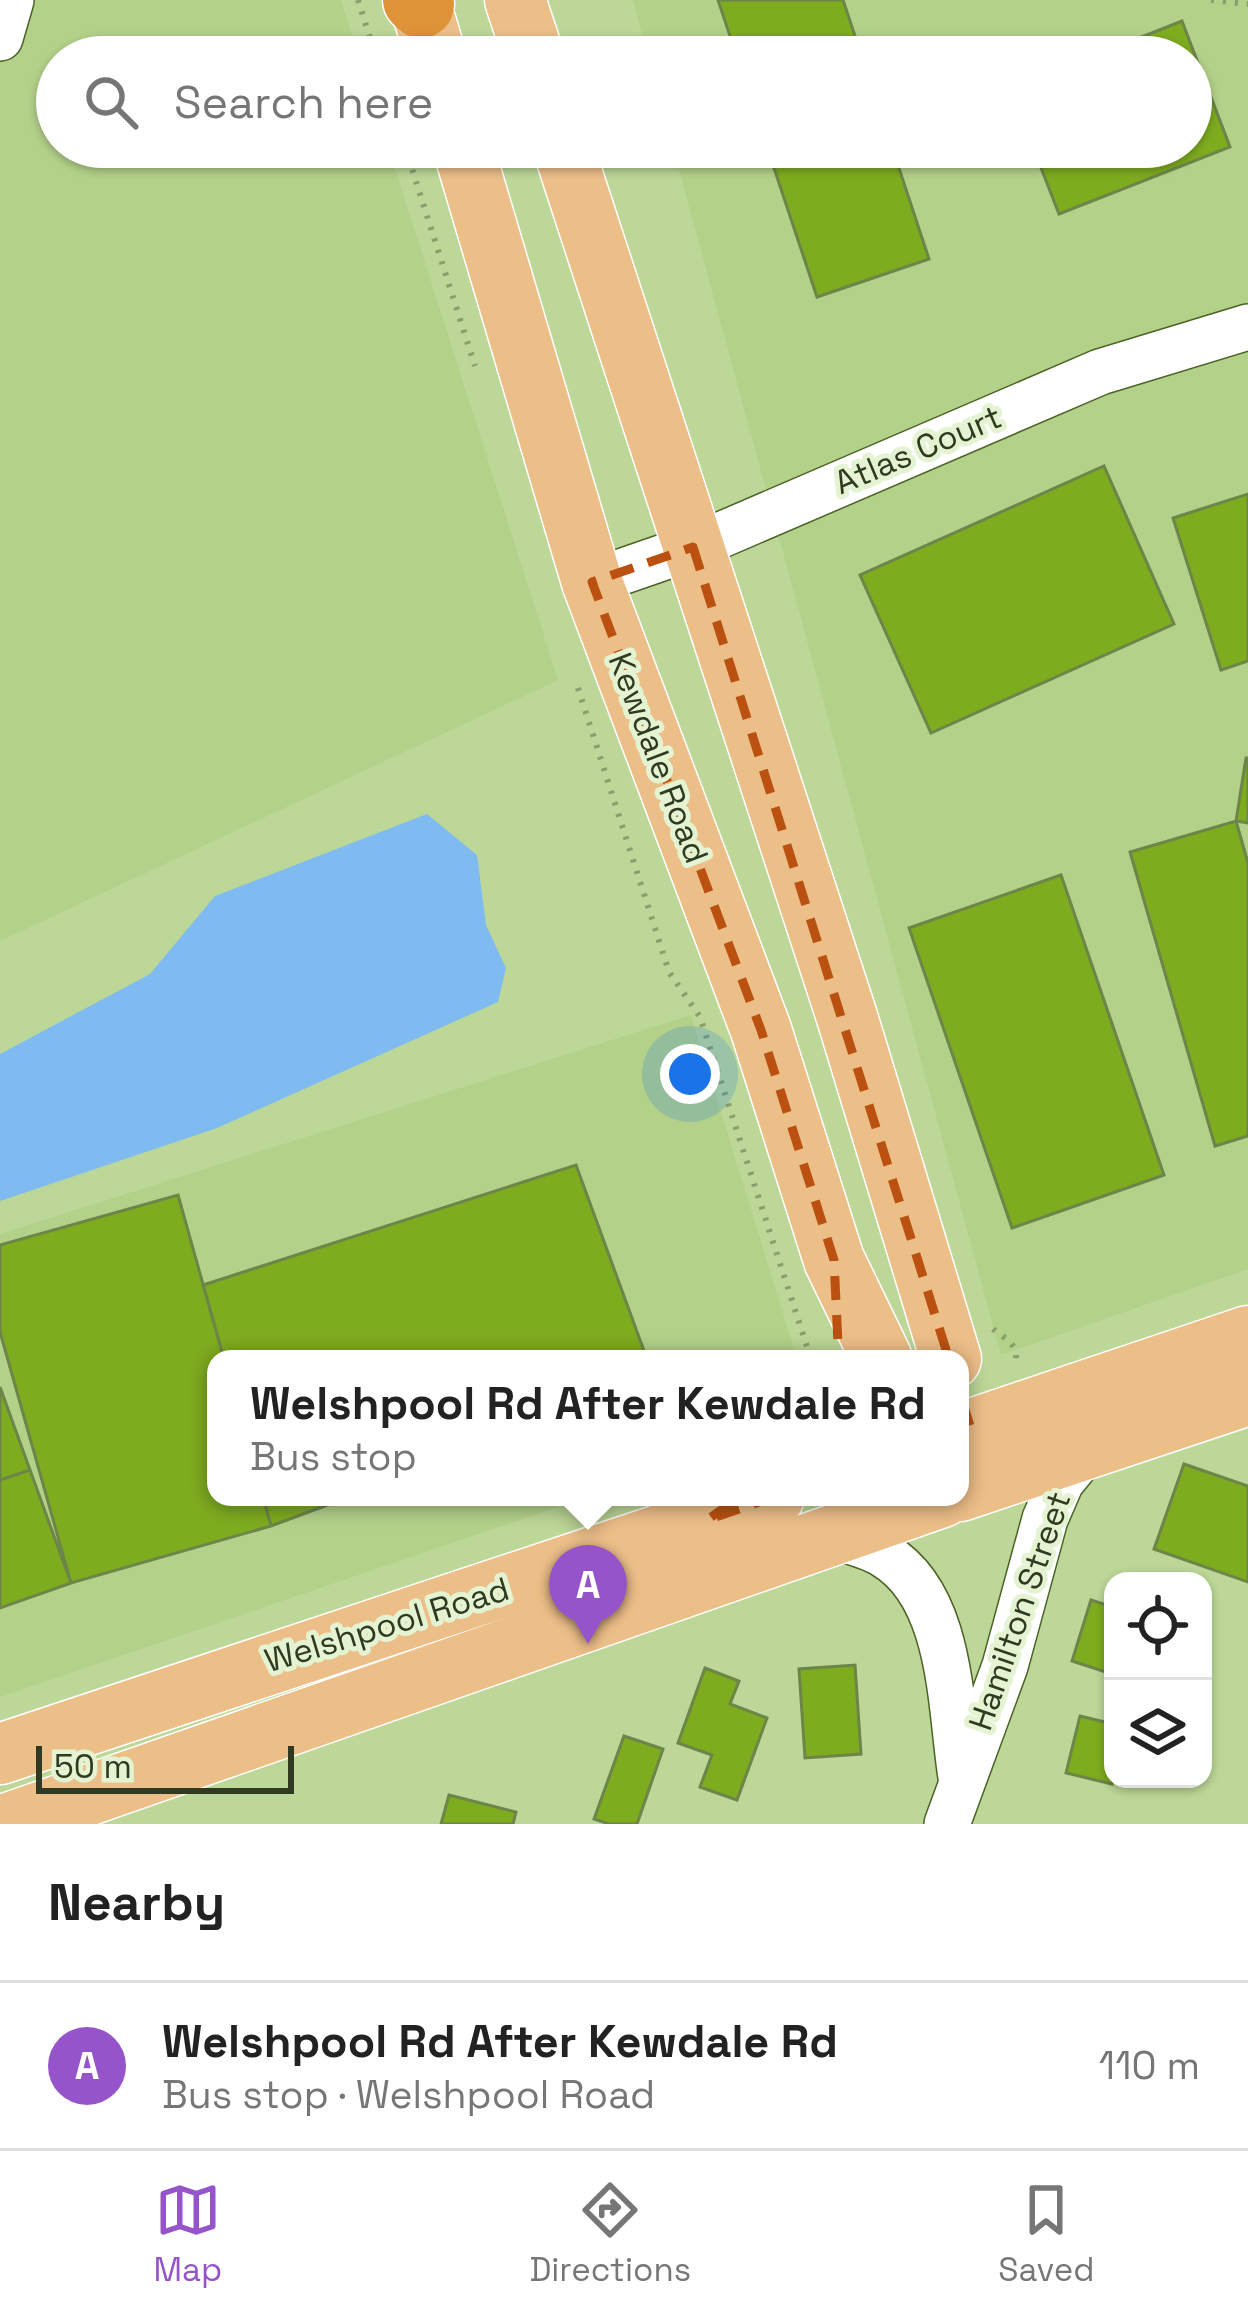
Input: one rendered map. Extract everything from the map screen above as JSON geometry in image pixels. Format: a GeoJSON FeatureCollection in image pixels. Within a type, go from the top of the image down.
{"type":"FeatureCollection","features":[{"type":"Feature","properties":{"kind":"main road"},"geometry":{"type":"LineString","coordinates":[[515,0],[526,36]]}},
{"type":"Feature","properties":{"kind":"main road","name":"Kewdale Road"},"geometry":{"type":"LineString","coordinates":[[469,168],[592,582],[761,1030],[834,1260],[879,1350]]}},
{"type":"Feature","properties":{"kind":"main road"},"geometry":{"type":"LineString","coordinates":[[570,168],[847,1017],[948,1350]]}},
{"type":"Feature","properties":{"kind":"main road"},"geometry":{"type":"LineString","coordinates":[[834,1260],[838,1350]]}},
{"type":"Feature","properties":{"kind":"main road","name":"Welshpool Road"},"geometry":{"type":"LineString","coordinates":[[969,1458],[1248,1336]]}},
{"type":"Feature","properties":{"kind":"main road","name":"Welshpool Road"},"geometry":{"type":"LineString","coordinates":[[969,1460],[1088,1449],[1248,1395]]}},
{"type":"Feature","properties":{"kind":"main road","name":"Welshpool Road"},"geometry":{"type":"LineString","coordinates":[[6,1824],[831,1536],[883,1506]]}},
{"type":"Feature","properties":{"kind":"main road","name":"Welshpool Road"},"geometry":{"type":"LineString","coordinates":[[0,1754],[224,1676],[491,1594],[724,1508]]}},
{"type":"Feature","properties":{"kind":"street"},"geometry":{"type":"LineString","coordinates":[[0,38],[11,0]]}},
{"type":"Feature","properties":{"kind":"street","name":"Atlas Court"},"geometry":{"type":"LineString","coordinates":[[592,582],[693,547],[1100,372],[1248,327]]}},
{"type":"Feature","properties":{"kind":"street","name":"Hamilton Street"},"geometry":{"type":"LineString","coordinates":[[947,1824],[1005,1666],[1046,1519],[1061,1482],[1088,1449]]}},
{"type":"Feature","properties":{"kind":"street","name":"Hamilton Street"},"geometry":{"type":"LineString","coordinates":[[831,1536],[867,1547],[903,1569],[928,1608],[940,1638],[962,1780]]}},
{"type":"Feature","properties":{"kind":"street"},"geometry":{"type":"LineString","coordinates":[[946,1682],[970,1661],[988,1657],[1005,1666]]}},
{"type":"Feature","properties":{"kind":"path"},"geometry":{"type":"LineString","coordinates":[[1211,0],[1248,4]]}},
{"type":"Feature","properties":{"kind":"path"},"geometry":{"type":"LineString","coordinates":[[392,36],[410,12]]}},
{"type":"Feature","properties":{"kind":"highlighted area"},"geometry":{"type":"Polygon","coordinates":[[[693,547],[971,1429],[707,1520],[788,1463],[826,1420],[839,1365],[834,1260],[761,1030],[592,582],[693,547]]]}},
{"type":"Feature","properties":{"kind":"shaded area"},"geometry":{"type":"Polygon","coordinates":[[[0,0],[341,0],[352,36],[36,36],[36,168],[395,168],[558,680],[0,941],[0,0]]]}},
{"type":"Feature","properties":{"kind":"shaded area"},"geometry":{"type":"Polygon","coordinates":[[[633,0],[1248,0],[1248,1269],[1001,1355],[679,168],[1212,168],[1212,36],[642,36],[633,0]]]}},
{"type":"Feature","properties":{"kind":"shaded area"},"geometry":{"type":"Polygon","coordinates":[[[691,1015],[794,1350],[207,1350],[207,1506],[561,1506],[0,1697],[0,1234],[691,1015]]]}},
{"type":"Feature","properties":{"kind":"water"},"geometry":{"type":"Polygon","coordinates":[[[427,814],[477,855],[486,925],[506,968],[498,1002],[217,1128],[0,1201],[0,1054],[150,974],[215,896],[427,814]]]}},
{"type":"Feature","properties":{"kind":"building"},"geometry":{"type":"Polygon","coordinates":[[[718,0],[843,0],[855,36],[730,36],[718,0]]]}},
{"type":"Feature","properties":{"kind":"building"},"geometry":{"type":"Polygon","coordinates":[[[1182,21],[1188,36],[1144,36],[1182,21]]]}},
{"type":"Feature","properties":{"kind":"building"},"geometry":{"type":"Polygon","coordinates":[[[1212,100],[1230,147],[1212,154],[1212,100]]]}},
{"type":"Feature","properties":{"kind":"building"},"geometry":{"type":"Polygon","coordinates":[[[774,168],[899,168],[929,259],[817,297],[774,168]]]}},
{"type":"Feature","properties":{"kind":"building"},"geometry":{"type":"Polygon","coordinates":[[[1041,168],[1176,168],[1059,214],[1041,168]]]}},
{"type":"Feature","properties":{"kind":"building"},"geometry":{"type":"Polygon","coordinates":[[[1104,466],[1174,624],[931,733],[860,575],[1104,466]]]}},
{"type":"Feature","properties":{"kind":"building"},"geometry":{"type":"Polygon","coordinates":[[[1248,494],[1248,661],[1221,670],[1173,518],[1248,494]]]}},
{"type":"Feature","properties":{"kind":"building"},"geometry":{"type":"Polygon","coordinates":[[[1248,758],[1248,823],[1236,821],[1248,758]]]}},
{"type":"Feature","properties":{"kind":"building"},"geometry":{"type":"Polygon","coordinates":[[[1236,821],[1248,863],[1248,1136],[1215,1146],[1130,852],[1236,821]]]}},
{"type":"Feature","properties":{"kind":"building"},"geometry":{"type":"Polygon","coordinates":[[[1061,875],[1164,1175],[1012,1228],[909,928],[1061,875]]]}},
{"type":"Feature","properties":{"kind":"building"},"geometry":{"type":"Polygon","coordinates":[[[576,1165],[644,1350],[221,1350],[203,1285],[576,1165]]]}},
{"type":"Feature","properties":{"kind":"building"},"geometry":{"type":"Polygon","coordinates":[[[178,1195],[221,1350],[207,1350],[207,1506],[265,1506],[271,1526],[71,1583],[0,1332],[0,1245],[178,1195]]]}},
{"type":"Feature","properties":{"kind":"building"},"geometry":{"type":"Polygon","coordinates":[[[0,1387],[30,1470],[0,1480],[0,1387]]]}},
{"type":"Feature","properties":{"kind":"building"},"geometry":{"type":"Polygon","coordinates":[[[1184,1464],[1248,1486],[1248,1582],[1154,1549],[1184,1464]]]}},
{"type":"Feature","properties":{"kind":"building"},"geometry":{"type":"Polygon","coordinates":[[[30,1470],[71,1583],[0,1608],[0,1480],[30,1470]]]}},
{"type":"Feature","properties":{"kind":"building"},"geometry":{"type":"Polygon","coordinates":[[[265,1506],[325,1506],[271,1526],[265,1506]]]}},
{"type":"Feature","properties":{"kind":"building"},"geometry":{"type":"Polygon","coordinates":[[[1091,1600],[1104,1604],[1104,1671],[1072,1661],[1091,1600]]]}},
{"type":"Feature","properties":{"kind":"building"},"geometry":{"type":"Polygon","coordinates":[[[855,1665],[861,1754],[805,1758],[799,1669],[855,1665]]]}},
{"type":"Feature","properties":{"kind":"building"},"geometry":{"type":"Polygon","coordinates":[[[705,1668],[739,1681],[730,1704],[767,1718],[737,1800],[700,1787],[712,1755],[678,1743],[705,1668]]]}},
{"type":"Feature","properties":{"kind":"building"},"geometry":{"type":"Polygon","coordinates":[[[1080,1716],[1104,1722],[1104,1782],[1066,1773],[1080,1716]]]}},
{"type":"Feature","properties":{"kind":"building"},"geometry":{"type":"Polygon","coordinates":[[[624,1736],[663,1749],[637,1824],[609,1824],[594,1819],[624,1736]]]}},
{"type":"Feature","properties":{"kind":"building"},"geometry":{"type":"Polygon","coordinates":[[[449,1795],[516,1812],[513,1824],[441,1824],[449,1795]]]}},
{"type":"Feature","properties":{"kind":"place","name":"Welshpool Rd After Kewdale Rd"},"geometry":{"type":"Point","coordinates":[588,1644]}}]}
